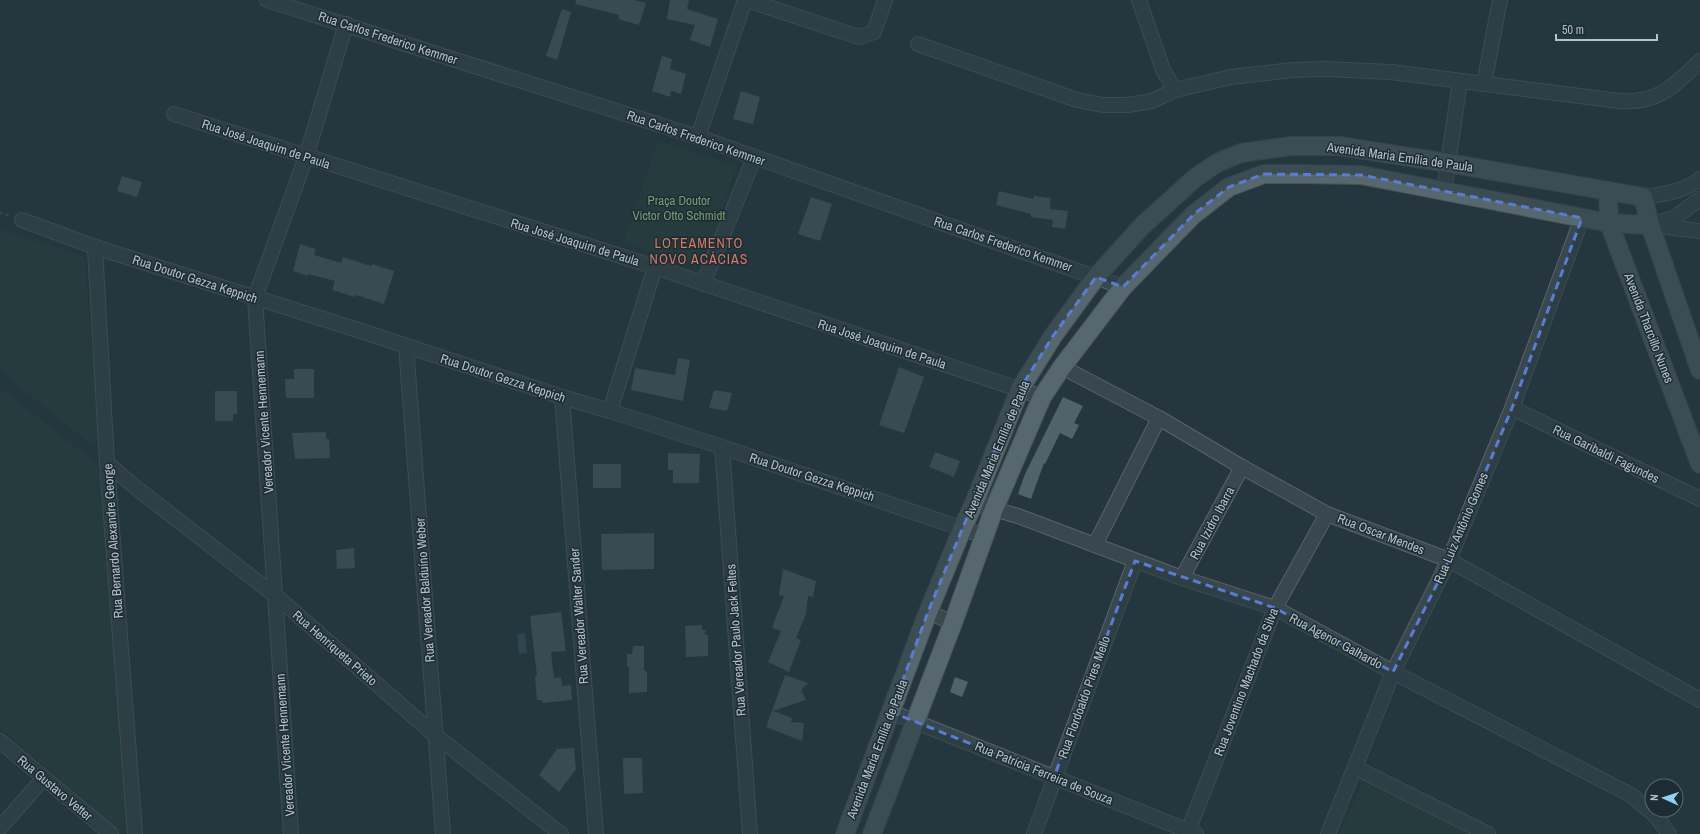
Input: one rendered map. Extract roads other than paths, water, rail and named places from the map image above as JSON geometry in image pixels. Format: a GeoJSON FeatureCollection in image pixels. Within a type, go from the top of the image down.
{"type":"FeatureCollection","features":[{"type":"Feature","properties":{"kind":"main road","name":"Avenida Maria Emília de Paula"},"geometry":{"type":"LineString","coordinates":[[845,834],[928,612],[1020,389],[1053,336],[1096,277],[1142,226],[1195,178],[1217,163],[1241,153],[1291,146],[1339,146],[1643,196]]}},
{"type":"Feature","properties":{"kind":"main road","name":"Avenida Maria Emília de Paula"},"geometry":{"type":"LineString","coordinates":[[872,834],[953,623],[994,509],[1042,397],[1062,367],[1123,287],[1193,215],[1229,187],[1264,174],[1361,175],[1609,223],[1650,225]]}},
{"type":"Feature","properties":{"kind":"main road","name":"Avenida Tharcillo Nunes"},"geometry":{"type":"LineString","coordinates":[[1608,191],[1609,223],[1700,464]]}},
{"type":"Feature","properties":{"kind":"main road"},"geometry":{"type":"LineString","coordinates":[[1643,196],[1650,225],[1700,370]]}},
{"type":"Feature","properties":{"kind":"street","name":"Rua Carlos Frederico Kemmer"},"geometry":{"type":"LineString","coordinates":[[266,0],[346,24],[698,137],[1123,287]]}},
{"type":"Feature","properties":{"kind":"street"},"geometry":{"type":"LineString","coordinates":[[698,137],[746,0],[859,37],[874,32],[884,0]]}},
{"type":"Feature","properties":{"kind":"street"},"geometry":{"type":"LineString","coordinates":[[1139,0],[1163,70],[1175,90]]}},
{"type":"Feature","properties":{"kind":"street"},"geometry":{"type":"LineString","coordinates":[[1484,84],[1500,0]]}},
{"type":"Feature","properties":{"kind":"street","name":"Vereador Vicente Hennemann"},"geometry":{"type":"LineString","coordinates":[[291,834],[255,298],[306,157],[346,24]]}},
{"type":"Feature","properties":{"kind":"street"},"geometry":{"type":"LineString","coordinates":[[918,44],[1077,100],[1103,105],[1128,105],[1152,101],[1175,90],[1203,83],[1260,73],[1326,69],[1384,72],[1619,101],[1637,101],[1656,97],[1673,87],[1700,61]]}},
{"type":"Feature","properties":{"kind":"street"},"geometry":{"type":"LineString","coordinates":[[1444,191],[1460,81]]}},
{"type":"Feature","properties":{"kind":"street","name":"Rua José Joaquim de Paula"},"geometry":{"type":"LineString","coordinates":[[174,114],[655,267],[1042,397]]}},
{"type":"Feature","properties":{"kind":"street"},"geometry":{"type":"LineString","coordinates":[[703,284],[754,158]]}},
{"type":"Feature","properties":{"kind":"street"},"geometry":{"type":"LineString","coordinates":[[1643,196],[1672,193],[1683,189],[1700,179]]}},
{"type":"Feature","properties":{"kind":"street","name":"Avenida Maria Emília de Paula"},"geometry":{"type":"LineString","coordinates":[[1650,225],[1674,218],[1700,198]]}},
{"type":"Feature","properties":{"kind":"street","name":"Rua Luiz Antônio Gomes"},"geometry":{"type":"LineString","coordinates":[[1328,834],[1356,768],[1393,672],[1449,560],[1512,408],[1582,218]]}},
{"type":"Feature","properties":{"kind":"street","name":"Rua Doutor Gezza Keppich"},"geometry":{"type":"LineString","coordinates":[[22,220],[95,247],[722,447],[963,527],[984,536]]}},
{"type":"Feature","properties":{"kind":"street","name":"Avenida Maria Emília de Paula"},"geometry":{"type":"LineString","coordinates":[[1650,225],[1700,231]]}},
{"type":"Feature","properties":{"kind":"street","name":"Rua Bernardo Alexandre George"},"geometry":{"type":"LineString","coordinates":[[95,247],[107,462],[135,834]]}},
{"type":"Feature","properties":{"kind":"street"},"geometry":{"type":"LineString","coordinates":[[610,411],[655,267]]}},
{"type":"Feature","properties":{"kind":"street","name":"Rua Vereador Balduíno Weber"},"geometry":{"type":"LineString","coordinates":[[406,346],[444,834]]}},
{"type":"Feature","properties":{"kind":"street","name":"Rua Oscar Mendes"},"geometry":{"type":"LineString","coordinates":[[1062,367],[1159,418],[1242,467],[1327,514],[1449,560],[1700,700]]}},
{"type":"Feature","properties":{"kind":"street","name":"Rua Vereador Walter Sander"},"geometry":{"type":"LineString","coordinates":[[562,397],[596,834]]}},
{"type":"Feature","properties":{"kind":"street","name":"Rua Garibaldi Fagundes"},"geometry":{"type":"LineString","coordinates":[[1512,408],[1700,499]]}},
{"type":"Feature","properties":{"kind":"street"},"geometry":{"type":"LineString","coordinates":[[1095,545],[1159,418]]}},
{"type":"Feature","properties":{"kind":"street","name":"Rua Vereador Paulo Jack Feltes"},"geometry":{"type":"LineString","coordinates":[[722,447],[750,834]]}},
{"type":"Feature","properties":{"kind":"street","name":"Rua Henriqueta Prieto"},"geometry":{"type":"LineString","coordinates":[[107,462],[135,487],[276,596],[436,736],[561,834]]}},
{"type":"Feature","properties":{"kind":"street","name":"Rua Izidro Ibarra"},"geometry":{"type":"LineString","coordinates":[[1182,578],[1242,467]]}},
{"type":"Feature","properties":{"kind":"street","name":"Rua Agenor Galhardo"},"geometry":{"type":"LineString","coordinates":[[974,503],[1018,516],[1182,578],[1275,608],[1393,672],[1631,795],[1655,815],[1669,834]]}},
{"type":"Feature","properties":{"kind":"street","name":"Rua Joventino Machado da Silva"},"geometry":{"type":"LineString","coordinates":[[1190,833],[1275,608],[1327,514]]}},
{"type":"Feature","properties":{"kind":"street","name":"Rua Flordoaldo Pires Mello"},"geometry":{"type":"LineString","coordinates":[[1034,834],[1135,561]]}},
{"type":"Feature","properties":{"kind":"street"},"geometry":{"type":"LineString","coordinates":[[928,612],[953,623]]}},
{"type":"Feature","properties":{"kind":"street","name":"Rua Patrícia Ferreira de Souza"},"geometry":{"type":"LineString","coordinates":[[891,712],[1190,833]]}},
{"type":"Feature","properties":{"kind":"street","name":"Rua Gustavo Vetter"},"geometry":{"type":"LineString","coordinates":[[0,741],[43,779],[111,834]]}},
{"type":"Feature","properties":{"kind":"street"},"geometry":{"type":"LineString","coordinates":[[1356,768],[1488,834]]}},
{"type":"Feature","properties":{"kind":"street"},"geometry":{"type":"LineString","coordinates":[[0,828],[43,779]]}},
{"type":"Feature","properties":{"kind":"water"},"geometry":{"type":"Polygon","coordinates":[[[525,633],[527,653],[519,654],[517,634],[525,633]]]}},
{"type":"Feature","properties":{"kind":"district","name":"LOTEAMENTO NOVO ACÁCIAS"},"geometry":{"type":"Point","coordinates":[699,252]}},
{"type":"Feature","properties":{"kind":"park label","name":"Praça Doutor Victor Otto Schmidt"},"geometry":{"type":"Point","coordinates":[679,208]}}]}
